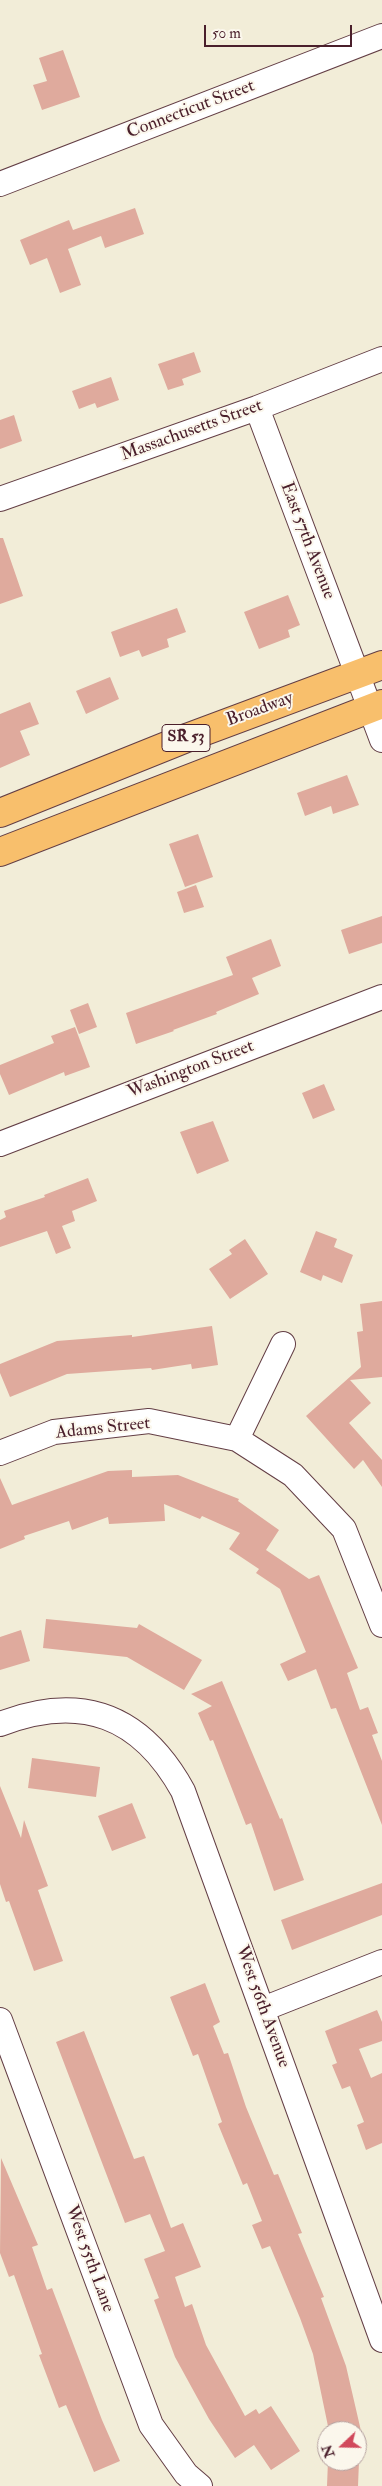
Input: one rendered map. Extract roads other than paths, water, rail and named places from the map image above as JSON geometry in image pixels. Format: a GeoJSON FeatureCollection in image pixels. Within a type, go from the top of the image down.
{"type":"FeatureCollection","features":[{"type":"Feature","properties":{"kind":"main road","name":"Broadway"},"geometry":{"type":"LineString","coordinates":[[0,813],[188,737],[370,669]]}},
{"type":"Feature","properties":{"kind":"main road","name":"SR 53"},"geometry":{"type":"LineString","coordinates":[[0,852],[376,707]]}},
{"type":"Feature","properties":{"kind":"street","name":"Connecticut Street"},"geometry":{"type":"LineString","coordinates":[[0,184],[382,36]]}},
{"type":"Feature","properties":{"kind":"street","name":"Massachusetts Street"},"geometry":{"type":"LineString","coordinates":[[0,499],[257,408],[382,359]]}},
{"type":"Feature","properties":{"kind":"street","name":"East 57th Avenue"},"geometry":{"type":"LineString","coordinates":[[257,408],[370,669],[382,740]]}},
{"type":"Feature","properties":{"kind":"street","name":"Washington Street"},"geometry":{"type":"LineString","coordinates":[[0,1144],[382,997]]}},
{"type":"Feature","properties":{"kind":"street"},"geometry":{"type":"LineString","coordinates":[[283,1344],[237,1439],[293,1475],[344,1529],[382,1625]]}},
{"type":"Feature","properties":{"kind":"street","name":"Adams Street"},"geometry":{"type":"LineString","coordinates":[[0,1453],[54,1432],[149,1421],[237,1439]]}},
{"type":"Feature","properties":{"kind":"street","name":"West 56th Avenue"},"geometry":{"type":"LineString","coordinates":[[0,1724],[33,1713],[52,1710],[72,1710],[92,1714],[132,1730],[154,1747],[172,1771],[183,1791],[382,2340]]}},
{"type":"Feature","properties":{"kind":"street"},"geometry":{"type":"LineString","coordinates":[[263,2009],[382,1962]]}},
{"type":"Feature","properties":{"kind":"street","name":"West 55th Lane"},"geometry":{"type":"LineString","coordinates":[[0,2020],[151,2425],[186,2474],[200,2486]]}}]}
